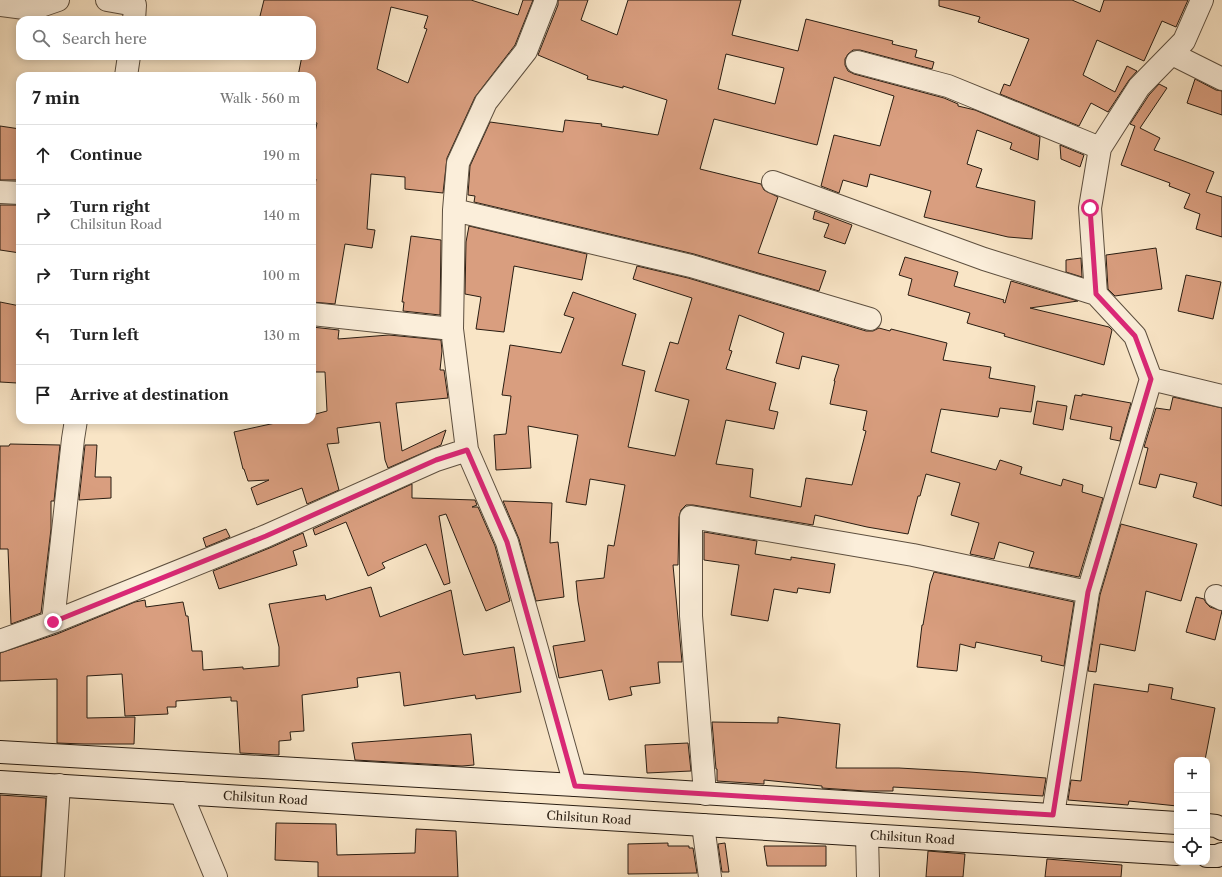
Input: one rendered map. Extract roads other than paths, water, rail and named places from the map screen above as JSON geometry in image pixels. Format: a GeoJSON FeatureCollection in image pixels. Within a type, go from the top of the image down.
{"type":"FeatureCollection","features":[{"type":"Feature","properties":{"kind":"street"},"geometry":{"type":"LineString","coordinates":[[0,5],[32,9],[58,0]]}},
{"type":"Feature","properties":{"kind":"street"},"geometry":{"type":"LineString","coordinates":[[107,0],[135,5],[134,16]]}},
{"type":"Feature","properties":{"kind":"street"},"geometry":{"type":"LineString","coordinates":[[546,0],[526,51],[486,102],[458,163],[454,210],[452,329],[467,450],[507,542],[575,786]]}},
{"type":"Feature","properties":{"kind":"street"},"geometry":{"type":"LineString","coordinates":[[1096,294],[1090,208],[1100,148],[1139,87],[1184,41],[1202,0]]}},
{"type":"Feature","properties":{"kind":"street"},"geometry":{"type":"LineString","coordinates":[[1172,54],[1222,79]]}},
{"type":"Feature","properties":{"kind":"street"},"geometry":{"type":"LineString","coordinates":[[127,72],[128,60]]}},
{"type":"Feature","properties":{"kind":"street"},"geometry":{"type":"LineString","coordinates":[[857,62],[948,86],[1100,148]]}},
{"type":"Feature","properties":{"kind":"street"},"geometry":{"type":"LineString","coordinates":[[773,182],[984,259],[1096,294],[1135,336],[1151,379],[1088,592],[1053,815]]}},
{"type":"Feature","properties":{"kind":"street"},"geometry":{"type":"LineString","coordinates":[[0,192],[16,193]]}},
{"type":"Feature","properties":{"kind":"street"},"geometry":{"type":"LineString","coordinates":[[454,210],[691,266],[870,319]]}},
{"type":"Feature","properties":{"kind":"street"},"geometry":{"type":"LineString","coordinates":[[316,314],[452,329]]}},
{"type":"Feature","properties":{"kind":"street"},"geometry":{"type":"LineString","coordinates":[[1151,379],[1222,396]]}},
{"type":"Feature","properties":{"kind":"street"},"geometry":{"type":"LineString","coordinates":[[53,622],[75,424]]}},
{"type":"Feature","properties":{"kind":"street"},"geometry":{"type":"LineString","coordinates":[[0,641],[53,622],[266,536],[436,460],[467,450]]}},
{"type":"Feature","properties":{"kind":"street"},"geometry":{"type":"LineString","coordinates":[[705,794],[691,616],[691,517],[913,555],[1088,592]]}},
{"type":"Feature","properties":{"kind":"street"},"geometry":{"type":"LineString","coordinates":[[0,752],[1174,823]]}},
{"type":"Feature","properties":{"kind":"street","name":"Chilsitun Road"},"geometry":{"type":"LineString","coordinates":[[0,782],[1174,854]]}},
{"type":"Feature","properties":{"kind":"street"},"geometry":{"type":"LineString","coordinates":[[53,877],[59,785]]}},
{"type":"Feature","properties":{"kind":"street"},"geometry":{"type":"LineString","coordinates":[[181,793],[216,877]]}},
{"type":"Feature","properties":{"kind":"street"},"geometry":{"type":"LineString","coordinates":[[703,825],[710,877]]}},
{"type":"Feature","properties":{"kind":"street"},"geometry":{"type":"LineString","coordinates":[[1210,825],[1222,829]]}},
{"type":"Feature","properties":{"kind":"street"},"geometry":{"type":"LineString","coordinates":[[867,835],[868,877]]}},
{"type":"Feature","properties":{"kind":"street"},"geometry":{"type":"LineString","coordinates":[[1210,856],[1222,854]]}}]}
